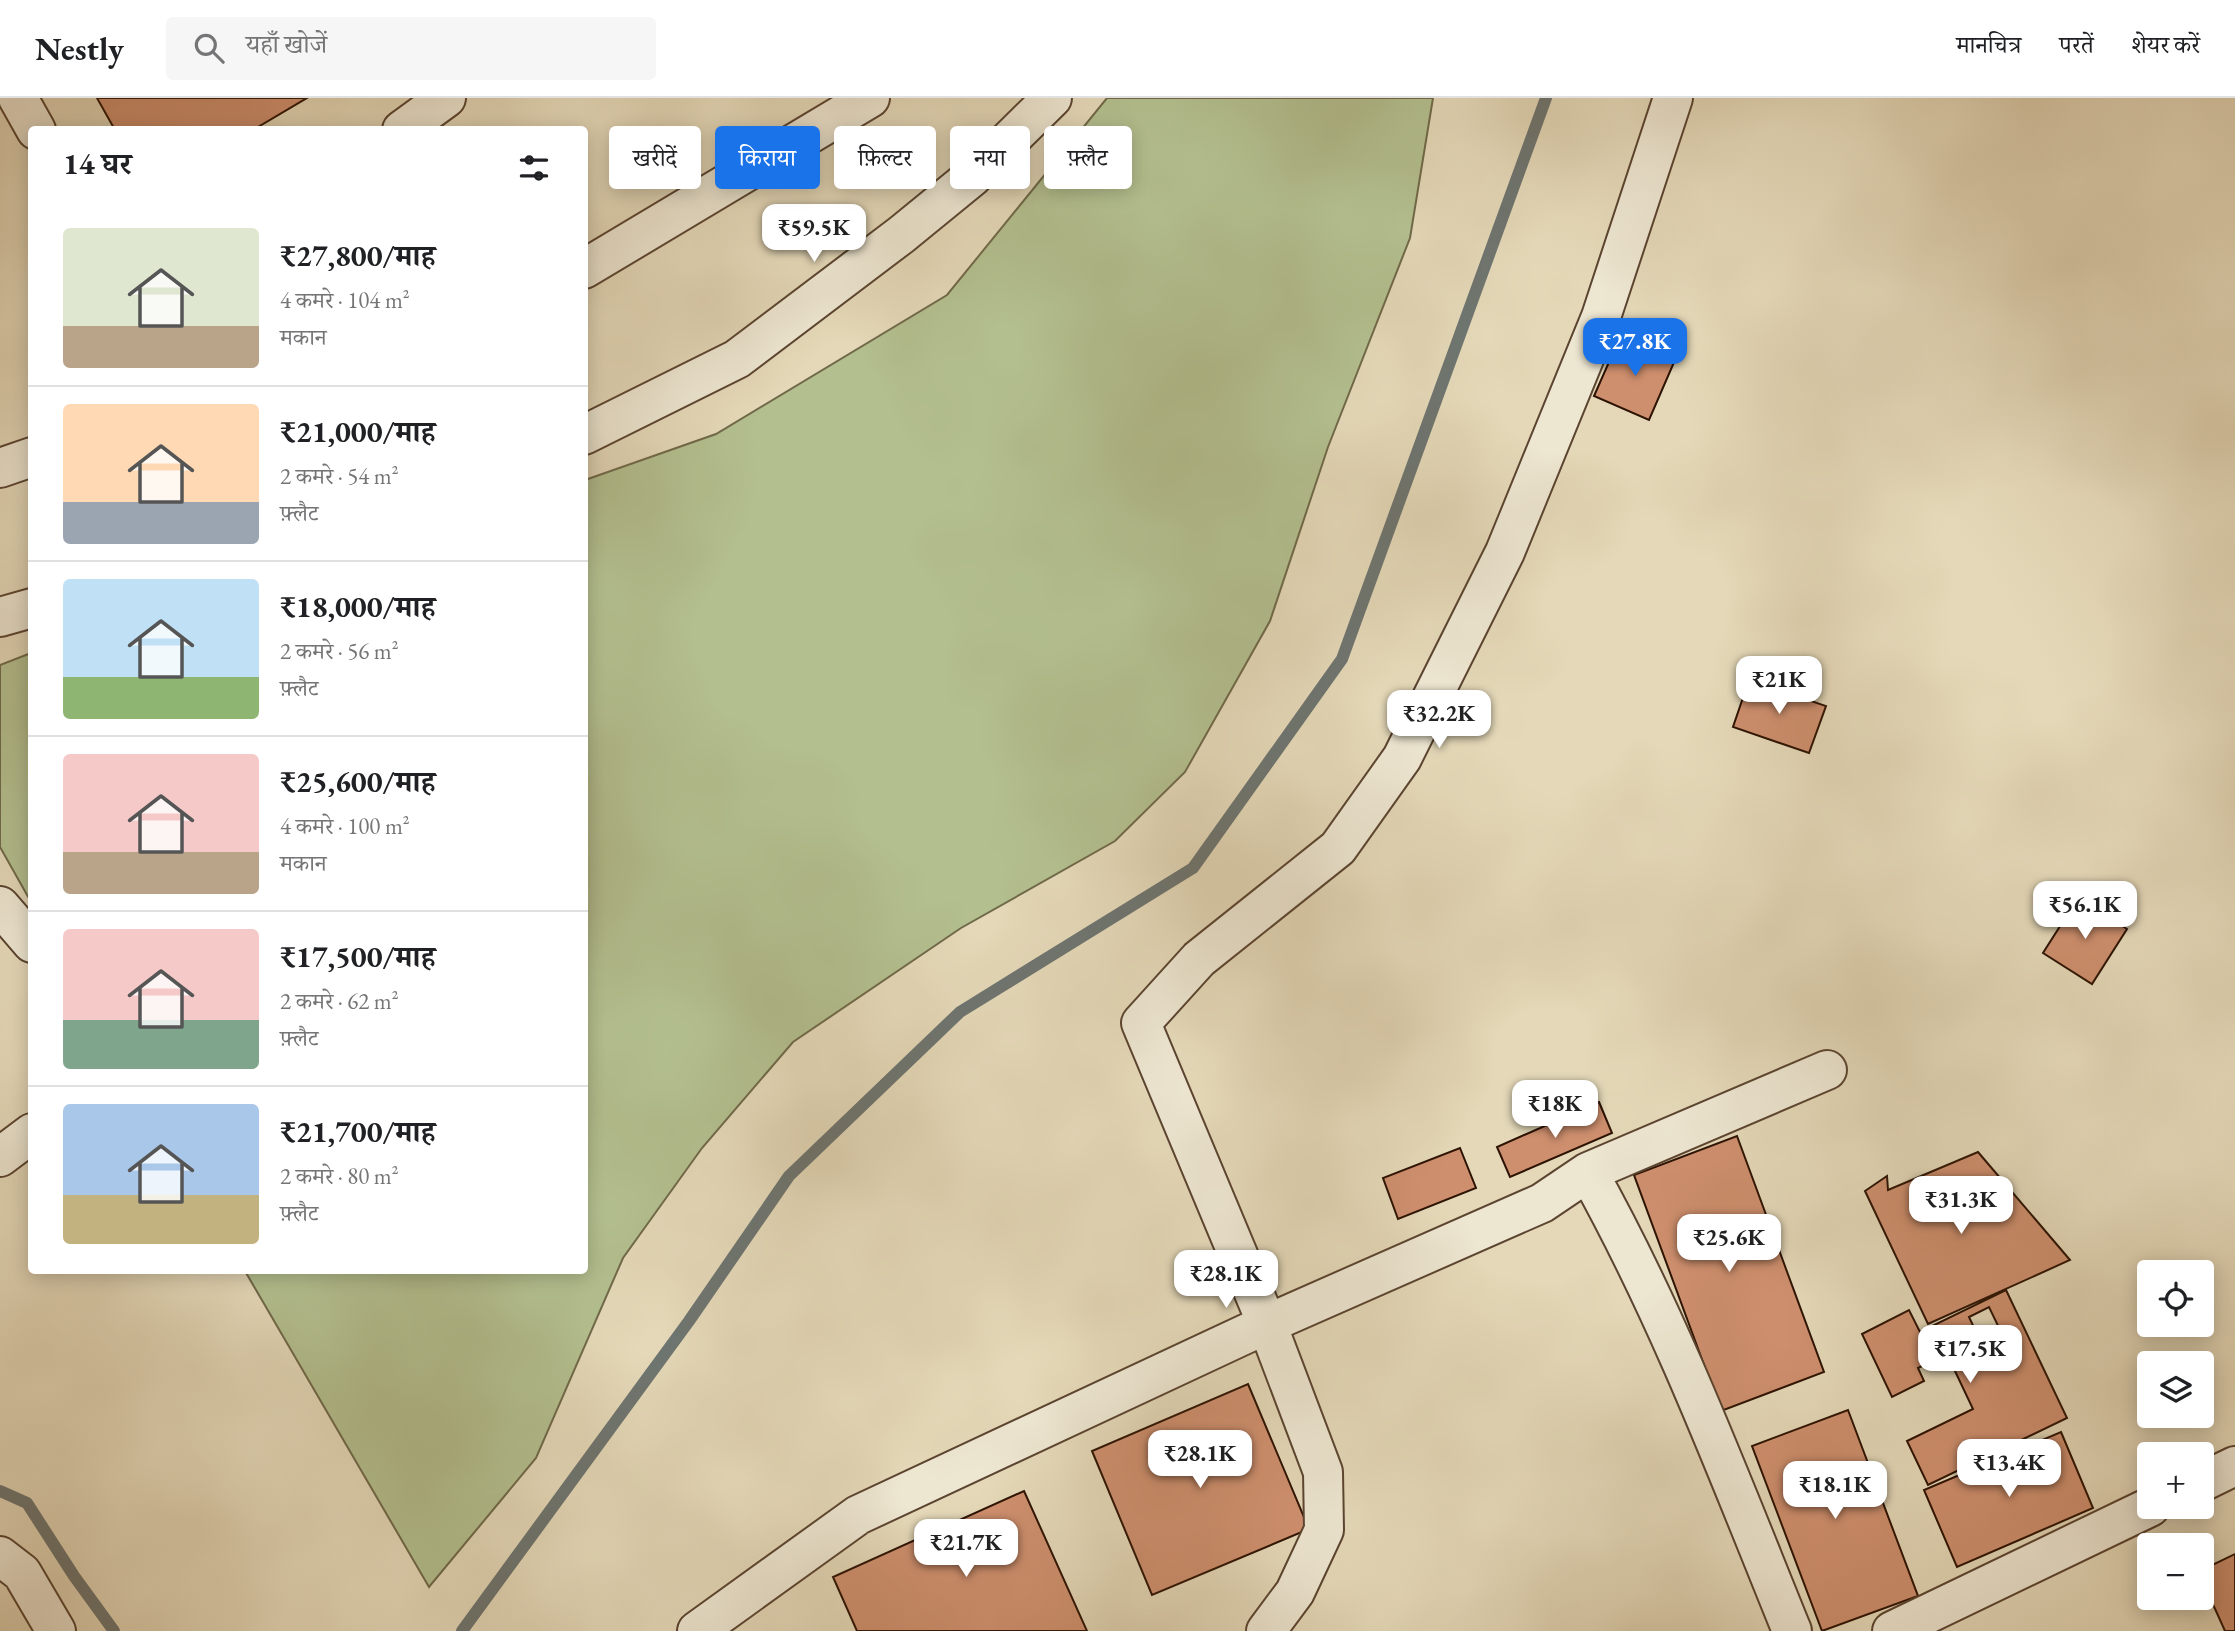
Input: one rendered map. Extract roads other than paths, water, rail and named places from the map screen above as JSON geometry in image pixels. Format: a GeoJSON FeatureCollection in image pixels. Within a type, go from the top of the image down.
{"type":"FeatureCollection","features":[{"type":"Feature","properties":{"kind":"street"},"geometry":{"type":"LineString","coordinates":[[18,98],[34,126]]}},
{"type":"Feature","properties":{"kind":"street"},"geometry":{"type":"LineString","coordinates":[[408,126],[446,98]]}},
{"type":"Feature","properties":{"kind":"street"},"geometry":{"type":"LineString","coordinates":[[588,267],[870,98]]}},
{"type":"Feature","properties":{"kind":"street"},"geometry":{"type":"LineString","coordinates":[[588,433],[737,359],[901,235],[972,177],[1052,98]]}},
{"type":"Feature","properties":{"kind":"street"},"geometry":{"type":"LineString","coordinates":[[1266,1631],[1295,1592],[1324,1530],[1323,1472],[1267,1324],[1141,1023],[1199,959],[1338,848],[1402,758],[1510,540],[1601,317],[1673,98]]}},
{"type":"Feature","properties":{"kind":"street"},"geometry":{"type":"LineString","coordinates":[[0,468],[28,458]]}},
{"type":"Feature","properties":{"kind":"street"},"geometry":{"type":"LineString","coordinates":[[0,617],[28,609]]}},
{"type":"Feature","properties":{"kind":"street"},"geometry":{"type":"LineString","coordinates":[[0,906],[28,938]]}},
{"type":"Feature","properties":{"kind":"street"},"geometry":{"type":"LineString","coordinates":[[697,1631],[858,1515],[1267,1324],[1542,1203],[1588,1172],[1827,1070]]}},
{"type":"Feature","properties":{"kind":"street"},"geometry":{"type":"LineString","coordinates":[[0,1157],[28,1136]]}},
{"type":"Feature","properties":{"kind":"street"},"geometry":{"type":"LineString","coordinates":[[1588,1172],[1619,1226],[1674,1342],[1792,1631]]}},
{"type":"Feature","properties":{"kind":"street"},"geometry":{"type":"LineString","coordinates":[[2214,1476],[2235,1466]]}},
{"type":"Feature","properties":{"kind":"street"},"geometry":{"type":"LineString","coordinates":[[1892,1631],[2137,1513]]}},
{"type":"Feature","properties":{"kind":"street"},"geometry":{"type":"LineString","coordinates":[[0,1556],[22,1573],[55,1631]]}},
{"type":"Feature","properties":{"kind":"waterway"},"geometry":{"type":"LineString","coordinates":[[462,1631],[689,1321],[789,1176],[960,1012],[1193,868],[1342,659],[1546,98]]}},
{"type":"Feature","properties":{"kind":"waterway"},"geometry":{"type":"LineString","coordinates":[[0,1491],[27,1503],[74,1576],[114,1631]]}}]}
